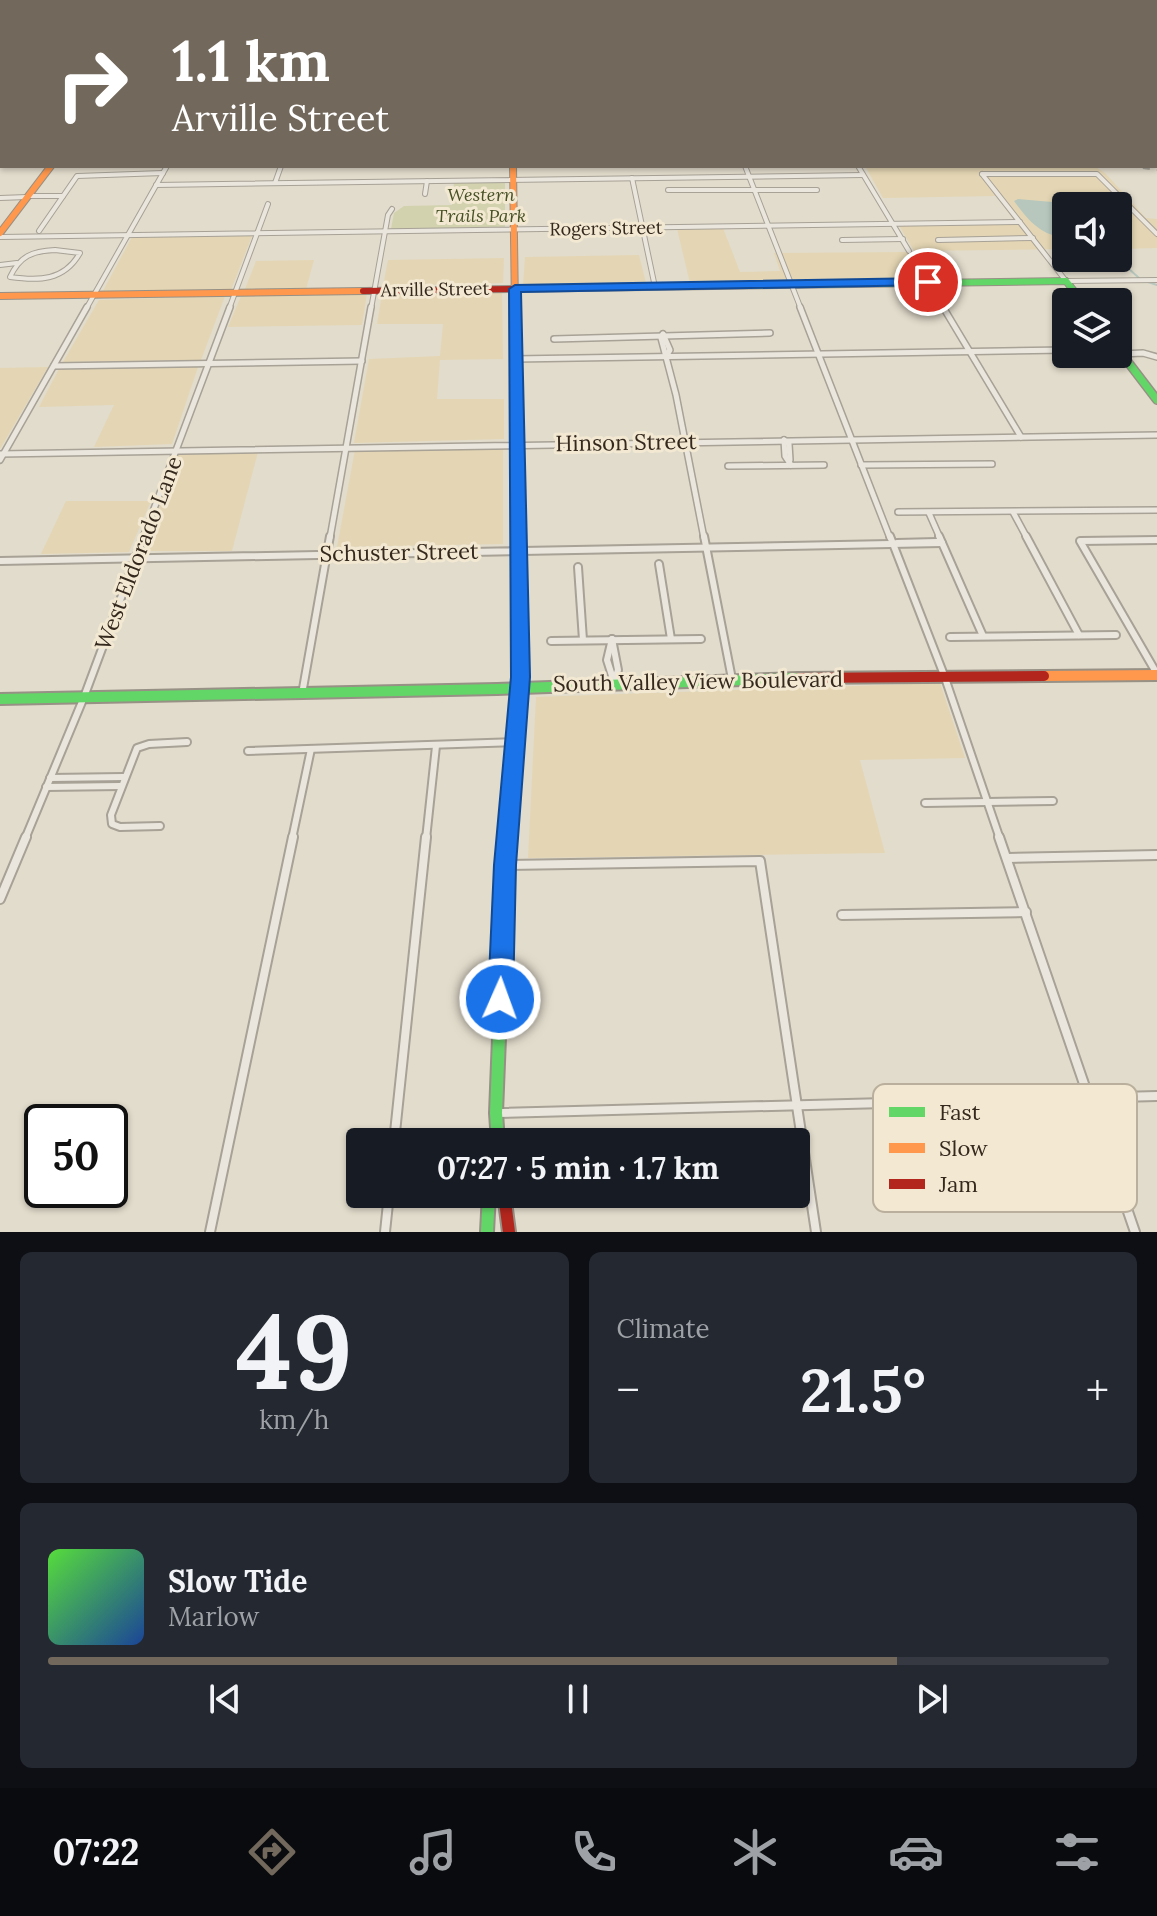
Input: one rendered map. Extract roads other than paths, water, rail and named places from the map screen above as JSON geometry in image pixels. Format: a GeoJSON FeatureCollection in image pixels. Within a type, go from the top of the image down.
{"type":"FeatureCollection","features":[{"type":"Feature","properties":{"kind":"main road"},"geometry":{"type":"LineString","coordinates":[[93,0],[146,0]]}},
{"type":"Feature","properties":{"kind":"main road"},"geometry":{"type":"LineString","coordinates":[[0,235],[49,168]]}},
{"type":"Feature","properties":{"kind":"main road"},"geometry":{"type":"LineString","coordinates":[[497,1128],[505,865],[520,686],[513,168]]}},
{"type":"Feature","properties":{"kind":"main road"},"geometry":{"type":"LineString","coordinates":[[1066,281],[1072,288]]}},
{"type":"Feature","properties":{"kind":"main road","name":"Arville Street"},"geometry":{"type":"LineString","coordinates":[[0,296],[1066,281]]}},
{"type":"Feature","properties":{"kind":"main road"},"geometry":{"type":"LineString","coordinates":[[1132,367],[1157,400]]}},
{"type":"Feature","properties":{"kind":"main road","name":"South Valley View Boulevard"},"geometry":{"type":"LineString","coordinates":[[0,699],[302,694],[732,679],[1157,675]]}},
{"type":"Feature","properties":{"kind":"main road"},"geometry":{"type":"LineString","coordinates":[[493,1128],[496,1113]]}},
{"type":"Feature","properties":{"kind":"main road"},"geometry":{"type":"LineString","coordinates":[[487,1232],[488,1208]]}},
{"type":"Feature","properties":{"kind":"main road"},"geometry":{"type":"LineString","coordinates":[[506,1208],[509,1232]]}},
{"type":"Feature","properties":{"kind":"street"},"geometry":{"type":"LineString","coordinates":[[1,456],[166,168]]}},
{"type":"Feature","properties":{"kind":"street"},"geometry":{"type":"LineString","coordinates":[[275,183],[280,168]]}},
{"type":"Feature","properties":{"kind":"street"},"geometry":{"type":"LineString","coordinates":[[659,168],[661,177]]}},
{"type":"Feature","properties":{"kind":"street"},"geometry":{"type":"LineString","coordinates":[[746,168],[944,675],[1083,1084]]}},
{"type":"Feature","properties":{"kind":"street"},"geometry":{"type":"LineString","coordinates":[[830,168],[834,176]]}},
{"type":"Feature","properties":{"kind":"street"},"geometry":{"type":"LineString","coordinates":[[859,168],[909,251]]}},
{"type":"Feature","properties":{"kind":"street"},"geometry":{"type":"LineString","coordinates":[[39,231],[77,176],[163,173]]}},
{"type":"Feature","properties":{"kind":"street"},"geometry":{"type":"LineString","coordinates":[[1066,281],[982,174],[1097,174],[1157,234]]}},
{"type":"Feature","properties":{"kind":"street"},"geometry":{"type":"LineString","coordinates":[[156,185],[863,175]]}},
{"type":"Feature","properties":{"kind":"street"},"geometry":{"type":"LineString","coordinates":[[632,178],[655,287]]}},
{"type":"Feature","properties":{"kind":"street"},"geometry":{"type":"LineString","coordinates":[[425,194],[427,181]]}},
{"type":"Feature","properties":{"kind":"street"},"geometry":{"type":"LineString","coordinates":[[668,190],[817,190]]}},
{"type":"Feature","properties":{"kind":"street"},"geometry":{"type":"LineString","coordinates":[[0,198],[63,196]]}},
{"type":"Feature","properties":{"kind":"street","name":"West Eldorado Lane"},"geometry":{"type":"LineString","coordinates":[[0,899],[4,877],[84,697],[206,363],[268,204]]}},
{"type":"Feature","properties":{"kind":"street"},"geometry":{"type":"LineString","coordinates":[[302,694],[385,231],[392,209]]}},
{"type":"Feature","properties":{"kind":"street","name":"Rogers Street"},"geometry":{"type":"LineString","coordinates":[[0,235],[1020,222]]}},
{"type":"Feature","properties":{"kind":"street"},"geometry":{"type":"LineString","coordinates":[[938,240],[1033,238]]}},
{"type":"Feature","properties":{"kind":"street"},"geometry":{"type":"LineString","coordinates":[[842,240],[903,239]]}},
{"type":"Feature","properties":{"kind":"street"},"geometry":{"type":"LineString","coordinates":[[31,252],[80,253],[68,274],[58,277],[10,277],[17,263],[22,256],[31,252]]}},
{"type":"Feature","properties":{"kind":"street"},"geometry":{"type":"LineString","coordinates":[[0,264],[17,263]]}},
{"type":"Feature","properties":{"kind":"street","name":"Arville Street"},"geometry":{"type":"LineString","coordinates":[[1066,281],[1157,280]]}},
{"type":"Feature","properties":{"kind":"street"},"geometry":{"type":"LineString","coordinates":[[928,282],[968,352],[977,359],[1021,437]]}},
{"type":"Feature","properties":{"kind":"street"},"geometry":{"type":"LineString","coordinates":[[554,339],[770,333]]}},
{"type":"Feature","properties":{"kind":"street"},"geometry":{"type":"LineString","coordinates":[[663,334],[661,342],[708,548],[732,679]]}},
{"type":"Feature","properties":{"kind":"street"},"geometry":{"type":"LineString","coordinates":[[515,359],[1052,350]]}},
{"type":"Feature","properties":{"kind":"street"},"geometry":{"type":"LineString","coordinates":[[1132,355],[1157,359]]}},
{"type":"Feature","properties":{"kind":"street"},"geometry":{"type":"LineString","coordinates":[[54,366],[362,361]]}},
{"type":"Feature","properties":{"kind":"street","name":"Hinson Street"},"geometry":{"type":"LineString","coordinates":[[1,456],[176,450],[1157,435]]}},
{"type":"Feature","properties":{"kind":"street"},"geometry":{"type":"LineString","coordinates":[[784,440],[781,444],[790,463]]}},
{"type":"Feature","properties":{"kind":"street"},"geometry":{"type":"LineString","coordinates":[[861,465],[992,464]]}},
{"type":"Feature","properties":{"kind":"street"},"geometry":{"type":"LineString","coordinates":[[728,466],[824,465]]}},
{"type":"Feature","properties":{"kind":"street"},"geometry":{"type":"LineString","coordinates":[[898,512],[1157,510]]}},
{"type":"Feature","properties":{"kind":"street"},"geometry":{"type":"LineString","coordinates":[[1013,512],[1079,635]]}},
{"type":"Feature","properties":{"kind":"street"},"geometry":{"type":"LineString","coordinates":[[929,513],[983,636]]}},
{"type":"Feature","properties":{"kind":"street"},"geometry":{"type":"LineString","coordinates":[[1157,540],[1080,541],[1157,675]]}},
{"type":"Feature","properties":{"kind":"street","name":"Schuster Street"},"geometry":{"type":"LineString","coordinates":[[0,561],[942,543]]}},
{"type":"Feature","properties":{"kind":"street"},"geometry":{"type":"LineString","coordinates":[[659,564],[671,639]]}},
{"type":"Feature","properties":{"kind":"street"},"geometry":{"type":"LineString","coordinates":[[578,567],[583,640]]}},
{"type":"Feature","properties":{"kind":"street"},"geometry":{"type":"LineString","coordinates":[[950,637],[1116,635]]}},
{"type":"Feature","properties":{"kind":"street"},"geometry":{"type":"LineString","coordinates":[[612,639],[607,652],[608,670],[614,682]]}},
{"type":"Feature","properties":{"kind":"street"},"geometry":{"type":"LineString","coordinates":[[551,641],[701,639]]}},
{"type":"Feature","properties":{"kind":"street"},"geometry":{"type":"LineString","coordinates":[[160,826],[120,827],[112,824],[111,815],[137,748],[149,744],[187,742]]}},
{"type":"Feature","properties":{"kind":"street"},"geometry":{"type":"LineString","coordinates":[[248,751],[515,742]]}},
{"type":"Feature","properties":{"kind":"street"},"geometry":{"type":"LineString","coordinates":[[395,1128],[436,746]]}},
{"type":"Feature","properties":{"kind":"street"},"geometry":{"type":"LineString","coordinates":[[210,1232],[311,749]]}},
{"type":"Feature","properties":{"kind":"street"},"geometry":{"type":"LineString","coordinates":[[50,778],[124,777]]}},
{"type":"Feature","properties":{"kind":"street"},"geometry":{"type":"LineString","coordinates":[[46,787],[121,786]]}},
{"type":"Feature","properties":{"kind":"street"},"geometry":{"type":"LineString","coordinates":[[925,803],[1053,801]]}},
{"type":"Feature","properties":{"kind":"street"},"geometry":{"type":"LineString","coordinates":[[1008,858],[1157,855]]}},
{"type":"Feature","properties":{"kind":"street"},"geometry":{"type":"LineString","coordinates":[[505,865],[760,861],[816,1232]]}},
{"type":"Feature","properties":{"kind":"street"},"geometry":{"type":"LineString","coordinates":[[842,915],[1026,912]]}},
{"type":"Feature","properties":{"kind":"street"},"geometry":{"type":"LineString","coordinates":[[1137,1097],[1157,1096]]}},
{"type":"Feature","properties":{"kind":"street"},"geometry":{"type":"LineString","coordinates":[[496,1113],[873,1103]]}},
{"type":"Feature","properties":{"kind":"street"},"geometry":{"type":"LineString","coordinates":[[385,1232],[388,1208]]}},
{"type":"Feature","properties":{"kind":"street"},"geometry":{"type":"LineString","coordinates":[[1128,1212],[1135,1232]]}},
{"type":"Feature","properties":{"kind":"waterway"},"geometry":{"type":"LineString","coordinates":[[1132,272],[1139,278]]}},
{"type":"Feature","properties":{"kind":"waterway"},"geometry":{"type":"LineString","coordinates":[[1145,281],[1157,285]]}},
{"type":"Feature","properties":{"kind":"railway"},"geometry":{"type":"LineString","coordinates":[[1143,168],[1157,170]]}},
{"type":"Feature","properties":{"kind":"park label","name":"Western Trails Park"},"geometry":{"type":"Point","coordinates":[481,204]}}]}
